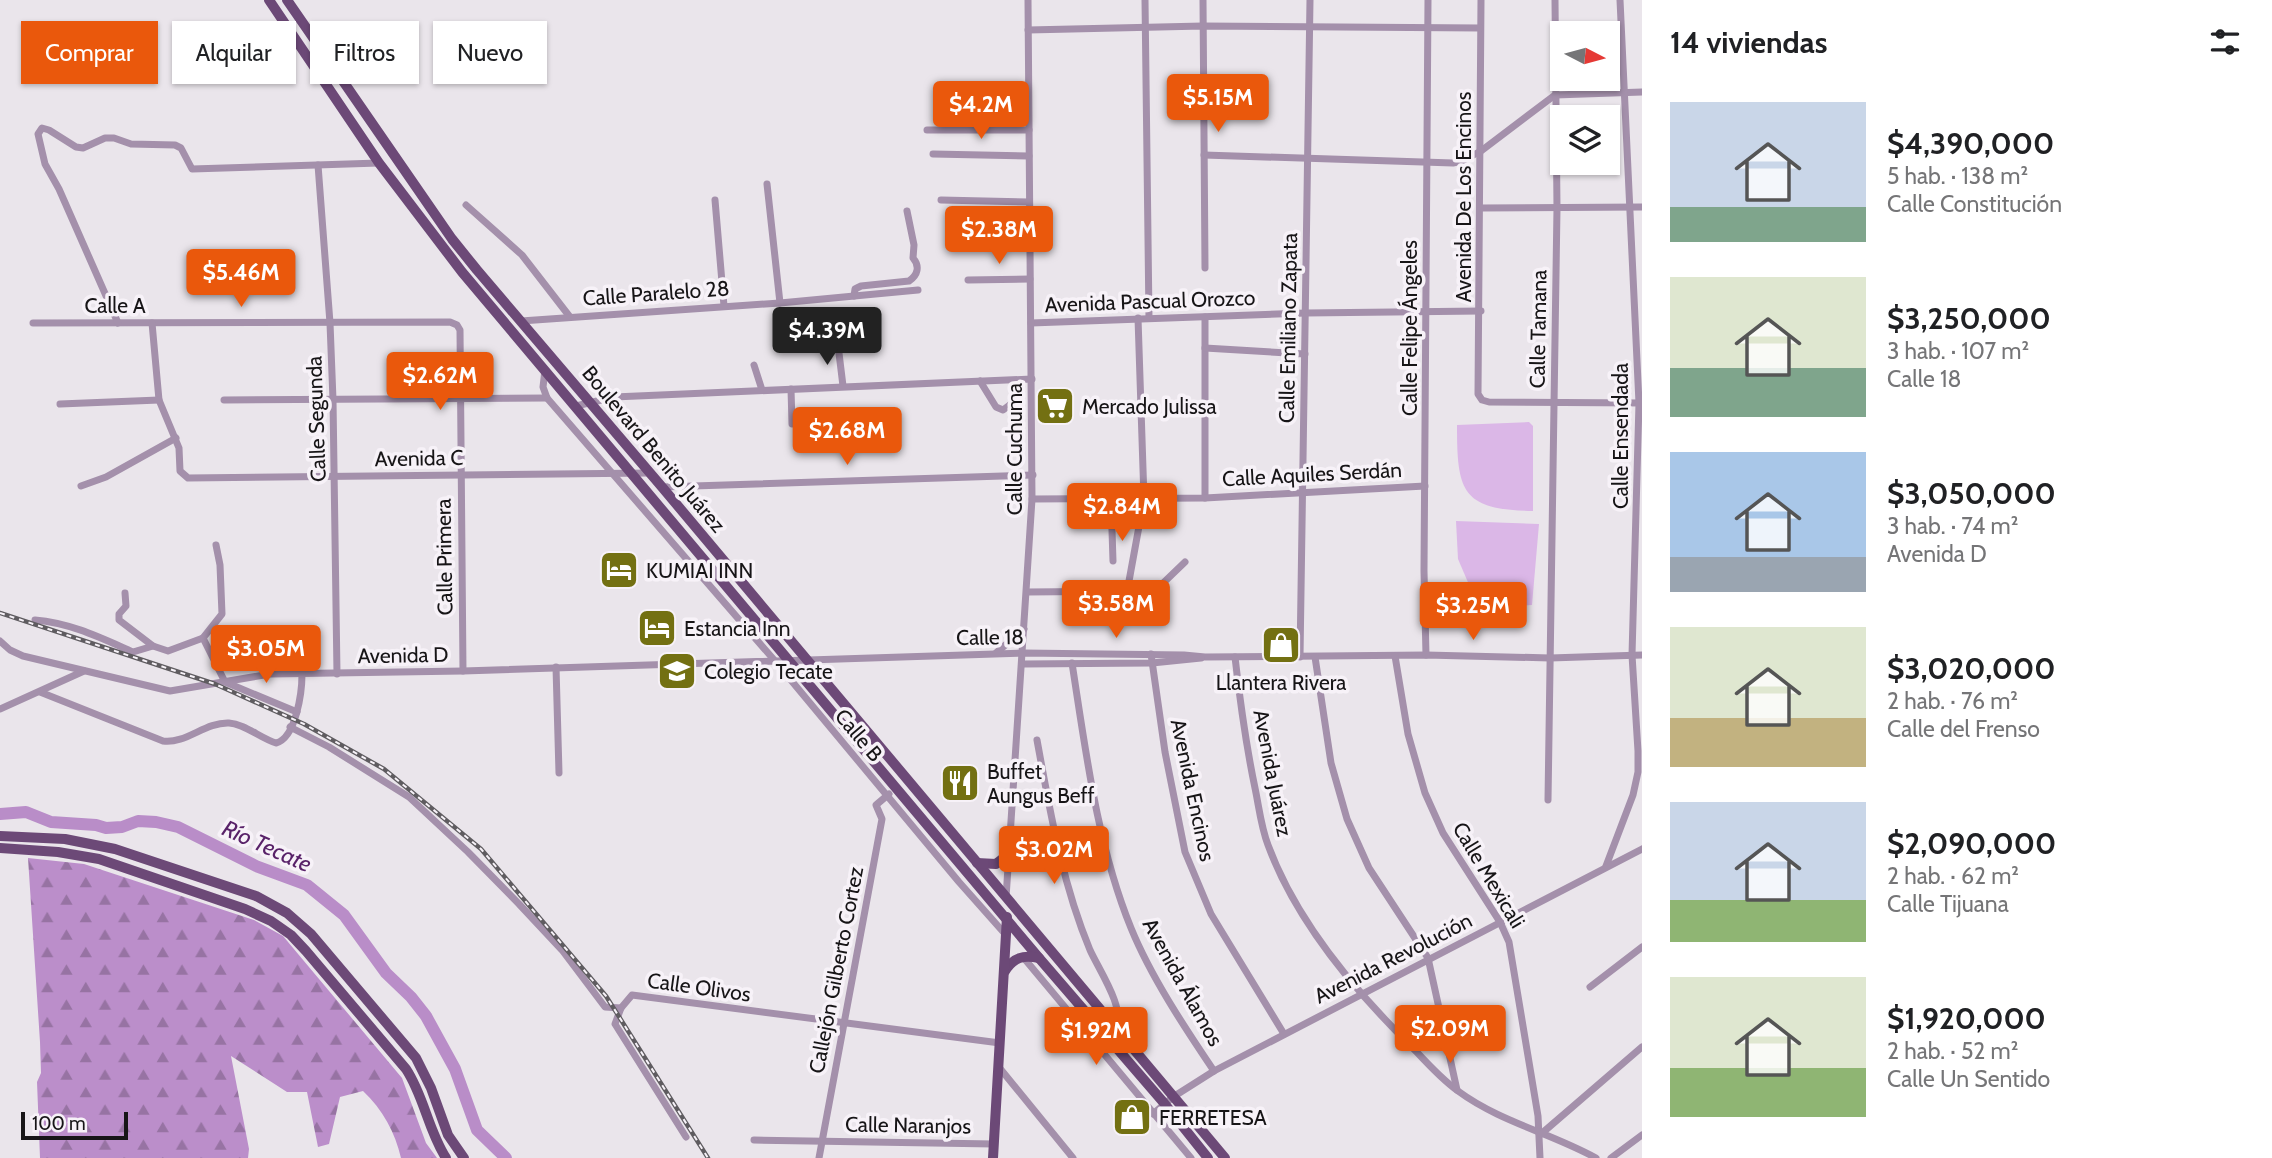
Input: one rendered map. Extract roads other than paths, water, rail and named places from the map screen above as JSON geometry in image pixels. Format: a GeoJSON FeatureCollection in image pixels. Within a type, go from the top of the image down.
{"type":"FeatureCollection","features":[{"type":"Feature","properties":{"kind":"main road","name":"Boulevard Benito Juárez"},"geometry":{"type":"LineString","coordinates":[[269,0],[379,163],[445,250],[1039,958],[1168,1100],[1225,1158]]}},
{"type":"Feature","properties":{"kind":"main road","name":"Boulevard Benito Juárez"},"geometry":{"type":"LineString","coordinates":[[287,0],[452,239],[1116,1029],[1168,1100],[1205,1157]]}},
{"type":"Feature","properties":{"kind":"main road"},"geometry":{"type":"LineString","coordinates":[[445,250],[450,250],[476,279],[493,289]]}},
{"type":"Feature","properties":{"kind":"main road"},"geometry":{"type":"LineString","coordinates":[[0,836],[65,839],[115,849],[256,897],[287,914],[311,934],[416,1058],[431,1088],[448,1135],[464,1158]]}},
{"type":"Feature","properties":{"kind":"main road"},"geometry":{"type":"LineString","coordinates":[[0,848],[66,853],[99,859],[245,909],[283,928],[306,951],[406,1069],[435,1139],[446,1158]]}},
{"type":"Feature","properties":{"kind":"main road"},"geometry":{"type":"LineString","coordinates":[[977,863],[996,864],[1010,853]]}},
{"type":"Feature","properties":{"kind":"main road"},"geometry":{"type":"LineString","coordinates":[[993,1158],[1008,921],[1006,898]]}},
{"type":"Feature","properties":{"kind":"main road"},"geometry":{"type":"LineString","coordinates":[[1008,921],[1017,921],[1036,943],[1049,949]]}},
{"type":"Feature","properties":{"kind":"main road"},"geometry":{"type":"LineString","coordinates":[[1004,971],[1011,962],[1023,957],[1039,958]]}},
{"type":"Feature","properties":{"kind":"street","name":"Calle Cuchuma"},"geometry":{"type":"LineString","coordinates":[[1006,898],[1032,499],[1028,0]]}},
{"type":"Feature","properties":{"kind":"street"},"geometry":{"type":"LineString","coordinates":[[1145,0],[1149,318]]}},
{"type":"Feature","properties":{"kind":"street"},"geometry":{"type":"LineString","coordinates":[[1203,0],[1205,268]]}},
{"type":"Feature","properties":{"kind":"street","name":"Calle Emiliano Zapata"},"geometry":{"type":"LineString","coordinates":[[1300,657],[1310,0]]}},
{"type":"Feature","properties":{"kind":"street","name":"Calle Felipe Ángeles"},"geometry":{"type":"LineString","coordinates":[[1426,655],[1428,0]]}},
{"type":"Feature","properties":{"kind":"street","name":"Avenida De Los Encinos"},"geometry":{"type":"LineString","coordinates":[[1481,0],[1478,394],[1482,400],[1489,402],[1555,401]]}},
{"type":"Feature","properties":{"kind":"street","name":"Calle Tamana"},"geometry":{"type":"LineString","coordinates":[[1548,800],[1557,208],[1555,0]]}},
{"type":"Feature","properties":{"kind":"street","name":"Calle Ensendada"},"geometry":{"type":"LineString","coordinates":[[1606,866],[1639,778],[1632,654],[1639,546],[1641,403],[1620,0]]}},
{"type":"Feature","properties":{"kind":"street"},"geometry":{"type":"LineString","coordinates":[[1028,30],[1203,26],[1480,28]]}},
{"type":"Feature","properties":{"kind":"street"},"geometry":{"type":"LineString","coordinates":[[1204,155],[1427,163],[1462,161],[1481,151],[1555,95],[1642,92]]}},
{"type":"Feature","properties":{"kind":"street"},"geometry":{"type":"LineString","coordinates":[[118,323],[59,189],[45,164],[39,143],[39,131],[42,128],[50,130],[76,147],[83,148],[105,138],[131,144],[175,145],[181,148],[192,169],[379,163]]}},
{"type":"Feature","properties":{"kind":"street"},"geometry":{"type":"LineString","coordinates":[[927,130],[1029,130]]}},
{"type":"Feature","properties":{"kind":"street"},"geometry":{"type":"LineString","coordinates":[[933,154],[1029,156]]}},
{"type":"Feature","properties":{"kind":"street","name":"Calle Segunda"},"geometry":{"type":"LineString","coordinates":[[318,165],[330,323],[336,477],[337,674]]}},
{"type":"Feature","properties":{"kind":"street"},"geometry":{"type":"LineString","coordinates":[[767,184],[780,303]]}},
{"type":"Feature","properties":{"kind":"street"},"geometry":{"type":"LineString","coordinates":[[715,200],[724,306]]}},
{"type":"Feature","properties":{"kind":"street"},"geometry":{"type":"LineString","coordinates":[[941,200],[1030,202]]}},
{"type":"Feature","properties":{"kind":"street"},"geometry":{"type":"LineString","coordinates":[[467,205],[522,254],[570,317]]}},
{"type":"Feature","properties":{"kind":"street"},"geometry":{"type":"LineString","coordinates":[[1481,208],[1642,207]]}},
{"type":"Feature","properties":{"kind":"street"},"geometry":{"type":"LineString","coordinates":[[854,296],[855,289],[861,286],[909,281],[914,278],[918,263],[913,258],[914,245],[907,211]]}},
{"type":"Feature","properties":{"kind":"street"},"geometry":{"type":"LineString","coordinates":[[968,280],[1030,279]]}},
{"type":"Feature","properties":{"kind":"street","name":"Calle Paralelo 28"},"geometry":{"type":"LineString","coordinates":[[521,321],[780,303],[918,290]]}},
{"type":"Feature","properties":{"kind":"street","name":"Avenida Pascual Orozco"},"geometry":{"type":"LineString","coordinates":[[1031,323],[1306,313],[1480,311]]}},
{"type":"Feature","properties":{"kind":"street"},"geometry":{"type":"LineString","coordinates":[[1205,317],[1205,498]]}},
{"type":"Feature","properties":{"kind":"street"},"geometry":{"type":"LineString","coordinates":[[1127,592],[1144,499],[1138,318]]}},
{"type":"Feature","properties":{"kind":"street","name":"Calle A"},"geometry":{"type":"LineString","coordinates":[[33,323],[450,322]]}},
{"type":"Feature","properties":{"kind":"street","name":"Calle Primera"},"geometry":{"type":"LineString","coordinates":[[450,322],[460,330],[463,671]]}},
{"type":"Feature","properties":{"kind":"street"},"geometry":{"type":"LineString","coordinates":[[81,486],[106,477],[176,438],[159,400],[152,323]]}},
{"type":"Feature","properties":{"kind":"street"},"geometry":{"type":"LineString","coordinates":[[838,345],[843,386]]}},
{"type":"Feature","properties":{"kind":"street"},"geometry":{"type":"LineString","coordinates":[[1206,348],[1305,354]]}},
{"type":"Feature","properties":{"kind":"street"},"geometry":{"type":"LineString","coordinates":[[754,365],[762,390]]}},
{"type":"Feature","properties":{"kind":"street"},"geometry":{"type":"LineString","coordinates":[[223,400],[547,398],[543,387],[545,369]]}},
{"type":"Feature","properties":{"kind":"street"},"geometry":{"type":"LineString","coordinates":[[576,406],[614,397],[1032,379]]}},
{"type":"Feature","properties":{"kind":"street"},"geometry":{"type":"LineString","coordinates":[[980,381],[996,407],[1003,410],[1011,404]]}},
{"type":"Feature","properties":{"kind":"street"},"geometry":{"type":"LineString","coordinates":[[791,388],[792,424]]}},
{"type":"Feature","properties":{"kind":"street","name":"Calle B"},"geometry":{"type":"LineString","coordinates":[[547,398],[775,661],[1006,935]]}},
{"type":"Feature","properties":{"kind":"street"},"geometry":{"type":"LineString","coordinates":[[60,404],[159,400]]}},
{"type":"Feature","properties":{"kind":"street"},"geometry":{"type":"LineString","coordinates":[[1555,401],[1641,403]]}},
{"type":"Feature","properties":{"kind":"street","name":"Avenida C"},"geometry":{"type":"LineString","coordinates":[[176,438],[180,471],[188,478],[651,473]]}},
{"type":"Feature","properties":{"kind":"street"},"geometry":{"type":"LineString","coordinates":[[662,486],[1032,475]]}},
{"type":"Feature","properties":{"kind":"street","name":"Calle Aquiles Serdán"},"geometry":{"type":"LineString","coordinates":[[1032,499],[1205,498],[1425,486]]}},
{"type":"Feature","properties":{"kind":"street"},"geometry":{"type":"LineString","coordinates":[[1111,499],[1113,561]]}},
{"type":"Feature","properties":{"kind":"street"},"geometry":{"type":"LineString","coordinates":[[125,593],[126,606],[119,614],[119,620],[153,646],[168,651],[203,638],[222,614],[220,556],[216,545]]}},
{"type":"Feature","properties":{"kind":"street"},"geometry":{"type":"LineString","coordinates":[[1027,592],[1145,591],[1159,587],[1185,562]]}},
{"type":"Feature","properties":{"kind":"street"},"geometry":{"type":"LineString","coordinates":[[35,620],[78,628],[134,652],[153,646]]}},
{"type":"Feature","properties":{"kind":"street"},"geometry":{"type":"LineString","coordinates":[[995,654],[1024,629]]}},
{"type":"Feature","properties":{"kind":"street"},"geometry":{"type":"LineString","coordinates":[[203,638],[225,682],[296,712]]}},
{"type":"Feature","properties":{"kind":"street","name":"Avenida D"},"geometry":{"type":"LineString","coordinates":[[0,641],[17,654],[170,691],[263,675],[775,661]]}},
{"type":"Feature","properties":{"kind":"street","name":"Calle 18"},"geometry":{"type":"LineString","coordinates":[[775,661],[1023,653],[1184,662],[1205,657],[1426,655],[1550,658],[1642,655]]}},
{"type":"Feature","properties":{"kind":"street","name":"Calle Mexicali"},"geometry":{"type":"LineString","coordinates":[[1395,656],[1408,734],[1425,793],[1443,833],[1500,922],[1509,942],[1515,964],[1541,1134],[1540,1158]]}},
{"type":"Feature","properties":{"kind":"street","name":"Avenida Juárez"},"geometry":{"type":"LineString","coordinates":[[1236,657],[1250,763],[1268,845],[1282,877],[1302,911],[1360,995],[1457,1091],[1494,1113],[1572,1145],[1596,1158]]}},
{"type":"Feature","properties":{"kind":"street"},"geometry":{"type":"LineString","coordinates":[[1315,657],[1331,763],[1347,819],[1369,868],[1428,958],[1457,1091]]}},
{"type":"Feature","properties":{"kind":"street","name":"Calle 18"},"geometry":{"type":"LineString","coordinates":[[1023,664],[1151,659]]}},
{"type":"Feature","properties":{"kind":"street","name":"Avenida Encinos"},"geometry":{"type":"LineString","coordinates":[[1151,659],[1165,752],[1187,859],[1225,940],[1284,1034]]}},
{"type":"Feature","properties":{"kind":"street","name":"Avenida Álamos"},"geometry":{"type":"LineString","coordinates":[[1072,663],[1104,846],[1117,888],[1132,930],[1152,970],[1214,1071]]}},
{"type":"Feature","properties":{"kind":"street"},"geometry":{"type":"LineString","coordinates":[[556,667],[559,774]]}},
{"type":"Feature","properties":{"kind":"street"},"geometry":{"type":"LineString","coordinates":[[0,709],[84,671]]}},
{"type":"Feature","properties":{"kind":"street"},"geometry":{"type":"LineString","coordinates":[[40,692],[163,741],[175,741],[229,723],[269,741],[280,742],[286,737],[296,712],[302,691],[302,674]]}},
{"type":"Feature","properties":{"kind":"street"},"geometry":{"type":"LineString","coordinates":[[290,727],[399,790],[468,852],[562,950],[605,1007],[686,1137]]}},
{"type":"Feature","properties":{"kind":"street"},"geometry":{"type":"LineString","coordinates":[[1037,740],[1057,848],[1089,947],[1118,1009],[1119,1022],[1116,1029]]}},
{"type":"Feature","properties":{"kind":"street"},"geometry":{"type":"LineString","coordinates":[[887,796],[896,788]]}},
{"type":"Feature","properties":{"kind":"street","name":"Callejón Gilberto Cortez"},"geometry":{"type":"LineString","coordinates":[[819,1158],[882,819],[876,805],[887,796]]}},
{"type":"Feature","properties":{"kind":"street","name":"Avenida Revolución"},"geometry":{"type":"LineString","coordinates":[[1153,1114],[1168,1100],[1214,1071],[1642,849]]}},
{"type":"Feature","properties":{"kind":"street"},"geometry":{"type":"LineString","coordinates":[[1590,987],[1642,947]]}},
{"type":"Feature","properties":{"kind":"street"},"geometry":{"type":"LineString","coordinates":[[1023,957],[1191,1158]]}},
{"type":"Feature","properties":{"kind":"street","name":"Calle Olivos"},"geometry":{"type":"LineString","coordinates":[[605,1007],[621,1008],[632,995],[1000,1043]]}},
{"type":"Feature","properties":{"kind":"street"},"geometry":{"type":"LineString","coordinates":[[615,1024],[621,1008]]}},
{"type":"Feature","properties":{"kind":"street"},"geometry":{"type":"LineString","coordinates":[[1541,1134],[1642,1046]]}},
{"type":"Feature","properties":{"kind":"street"},"geometry":{"type":"LineString","coordinates":[[999,1066],[1073,1158]]}},
{"type":"Feature","properties":{"kind":"street"},"geometry":{"type":"LineString","coordinates":[[1611,1158],[1642,1135]]}},
{"type":"Feature","properties":{"kind":"street","name":"Calle Naranjos"},"geometry":{"type":"LineString","coordinates":[[754,1140],[994,1144]]}},
{"type":"Feature","properties":{"kind":"waterway","name":"Río Tecate"},"geometry":{"type":"LineString","coordinates":[[0,814],[26,812],[51,822],[106,828],[122,827],[138,821],[178,827],[256,866],[307,885],[344,915],[386,973],[426,1016],[455,1069],[477,1130],[506,1158]]}},
{"type":"Feature","properties":{"kind":"railway"},"geometry":{"type":"LineString","coordinates":[[0,613],[215,684],[304,724],[384,769],[481,849],[606,996],[708,1158]]}},
{"type":"Feature","properties":{"kind":"place","name":"Mercado Julissa"},"geometry":{"type":"Point","coordinates":[1055,406]}},
{"type":"Feature","properties":{"kind":"place","name":"KUMIAI INN"},"geometry":{"type":"Point","coordinates":[619,570]}},
{"type":"Feature","properties":{"kind":"place","name":"Estancia Inn"},"geometry":{"type":"Point","coordinates":[657,628]}},
{"type":"Feature","properties":{"kind":"place","name":"Llantera Rivera"},"geometry":{"type":"Point","coordinates":[1281,645]}},
{"type":"Feature","properties":{"kind":"place","name":"Colegio Tecate"},"geometry":{"type":"Point","coordinates":[677,671]}},
{"type":"Feature","properties":{"kind":"place","name":"Buffet Aungus Beff"},"geometry":{"type":"Point","coordinates":[960,783]}},
{"type":"Feature","properties":{"kind":"place","name":"FERRETESA"},"geometry":{"type":"Point","coordinates":[1132,1117]}}]}
